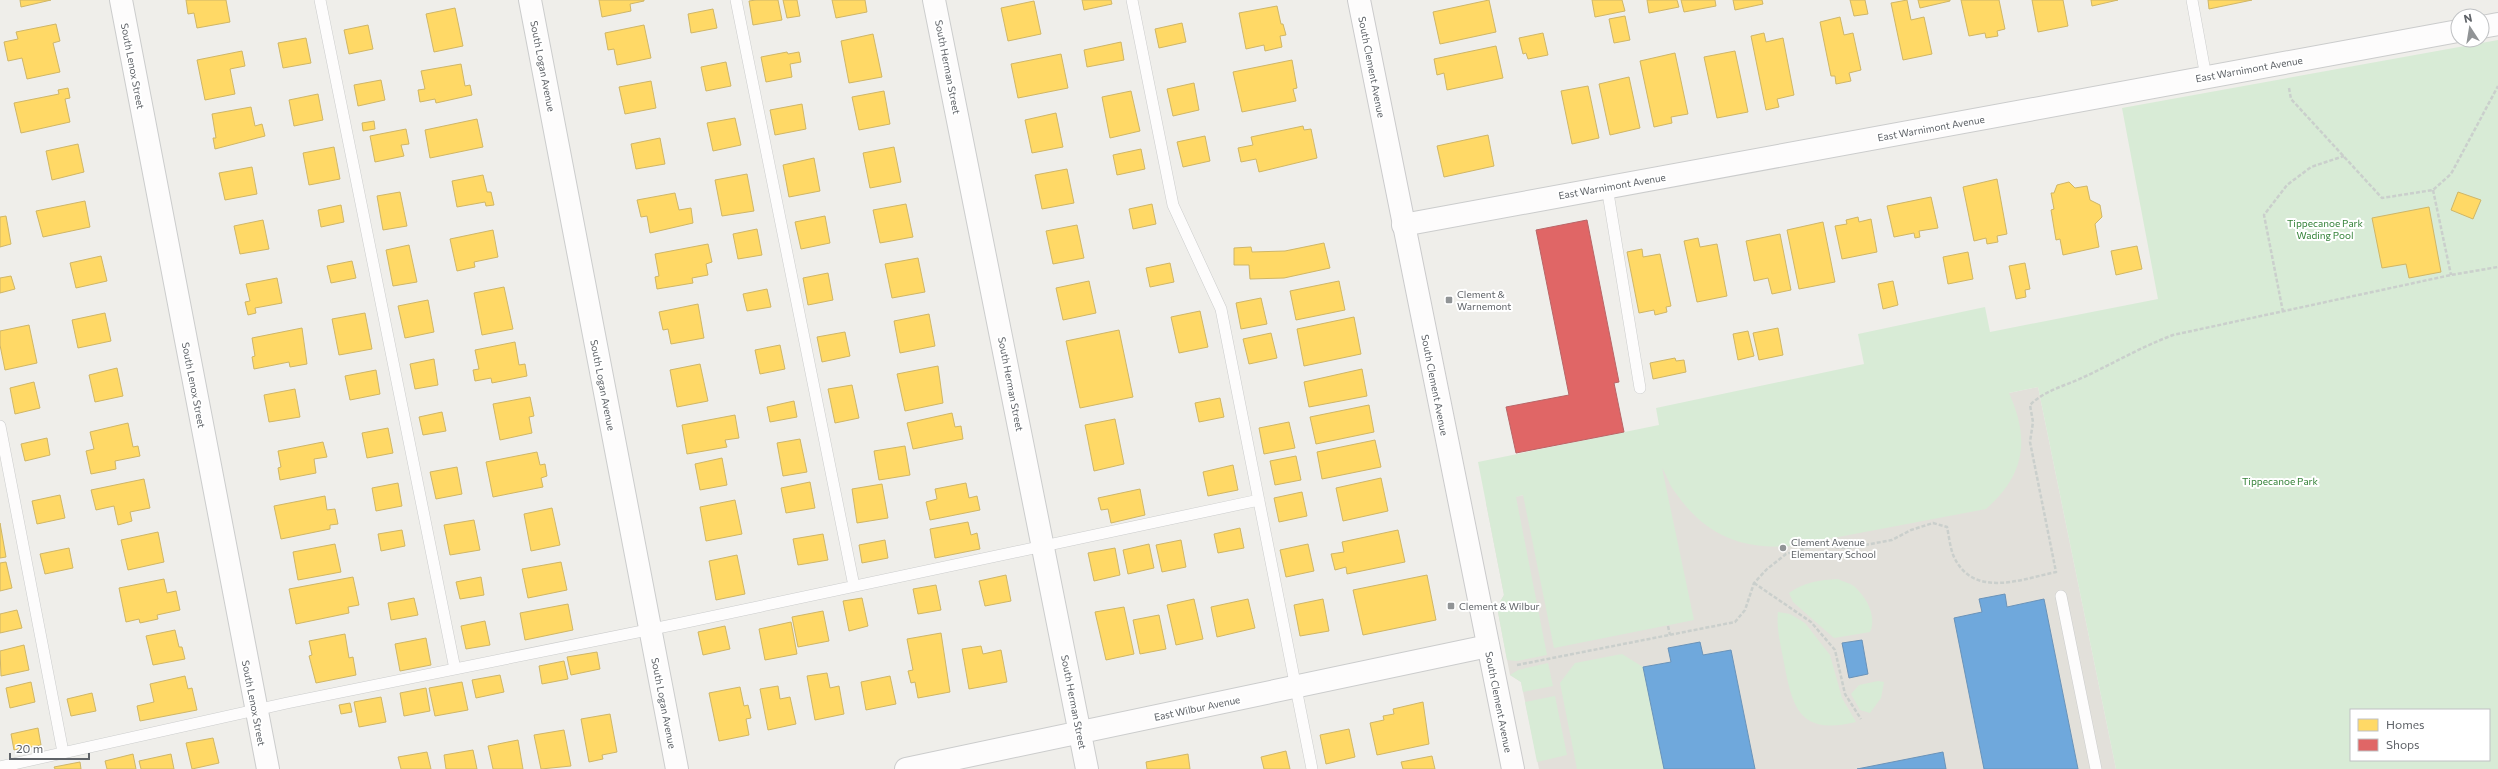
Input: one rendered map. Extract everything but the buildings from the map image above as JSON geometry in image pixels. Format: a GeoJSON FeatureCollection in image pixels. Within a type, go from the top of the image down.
{"type":"FeatureCollection","features":[{"type":"Feature","properties":{"kind":"street","name":"South Lenox Street"},"geometry":{"type":"LineString","coordinates":[[121,0],[255,710],[268,769]]}},
{"type":"Feature","properties":{"kind":"street","name":"South Logan Avenue"},"geometry":{"type":"LineString","coordinates":[[530,0],[677,769]]}},
{"type":"Feature","properties":{"kind":"street","name":"South Herman Street"},"geometry":{"type":"LineString","coordinates":[[934,0],[1087,769]]}},
{"type":"Feature","properties":{"kind":"street","name":"South Clement Avenue"},"geometry":{"type":"LineString","coordinates":[[1359,0],[1513,769]]}},
{"type":"Feature","properties":{"kind":"street","name":"East Warnimont Avenue"},"geometry":{"type":"LineString","coordinates":[[1403,225],[2450,32]]}},
{"type":"Feature","properties":{"kind":"street","name":"East Wilbur Avenue"},"geometry":{"type":"LineString","coordinates":[[906,769],[1488,646]]}},
{"type":"Feature","properties":{"kind":"lane"},"geometry":{"type":"LineString","coordinates":[[320,0],[455,669]]}},
{"type":"Feature","properties":{"kind":"lane"},"geometry":{"type":"LineString","coordinates":[[736,0],[854,586]]}},
{"type":"Feature","properties":{"kind":"lane"},"geometry":{"type":"LineString","coordinates":[[1132,0],[1173,205],[1221,309],[1312,769]]}},
{"type":"Feature","properties":{"kind":"lane"},"geometry":{"type":"LineString","coordinates":[[2192,0],[2206,78]]}},
{"type":"Feature","properties":{"kind":"lane"},"geometry":{"type":"LineString","coordinates":[[1607,187],[1640,388]]}},
{"type":"Feature","properties":{"kind":"lane"},"geometry":{"type":"LineString","coordinates":[[0,426],[63,752]]}},
{"type":"Feature","properties":{"kind":"lane"},"geometry":{"type":"LineString","coordinates":[[0,766],[255,710],[1043,547],[1259,500]]}},
{"type":"Feature","properties":{"kind":"lane"},"geometry":{"type":"LineString","coordinates":[[2061,596],[2096,769]]}},
{"type":"Feature","properties":{"kind":"path"},"geometry":{"type":"LineString","coordinates":[[2289,88],[2291,99],[2382,198],[2433,190],[2451,174],[2498,86]]}},
{"type":"Feature","properties":{"kind":"path"},"geometry":{"type":"LineString","coordinates":[[2283,312],[2264,215],[2287,185],[2311,167],[2344,156]]}},
{"type":"Feature","properties":{"kind":"path"},"geometry":{"type":"LineString","coordinates":[[2433,190],[2451,275]]}},
{"type":"Feature","properties":{"kind":"path"},"geometry":{"type":"LineString","coordinates":[[1512,666],[1736,622],[1745,610],[1754,583],[1766,569],[1786,554],[1814,546],[1849,548],[1892,540],[1911,530],[1933,523],[1947,527],[1954,557],[1964,572],[1984,583],[2000,584],[2056,572],[2030,442],[2033,422],[2030,405],[2040,395],[2083,378],[2147,345],[2172,336],[2451,275],[2498,267]]}},
{"type":"Feature","properties":{"kind":"path"},"geometry":{"type":"LineString","coordinates":[[1754,583],[1811,622],[1835,650],[1845,694],[1861,719]]}},
{"type":"Feature","properties":{"kind":"path"},"geometry":{"type":"LineString","coordinates":[[1668,626],[1670,635]]}},
{"type":"Feature","properties":{"kind":"shaded area","name":"Clement Avenue Elementary School"},"geometry":{"type":"Polygon","coordinates":[[[2038,387],[2116,769],[1539,769],[1521,682],[1510,675],[1497,607],[1504,595],[1486,503],[2038,387]]]}},
{"type":"Feature","properties":{"kind":"green space","name":"Tippecanoe Park"},"geometry":{"type":"Polygon","coordinates":[[[2498,40],[2498,769],[2116,769],[2038,387],[2009,393],[2016,410],[2020,426],[2020,456],[2016,469],[2009,483],[1986,509],[1791,546],[1773,547],[1755,545],[1740,542],[1725,536],[1711,529],[1698,519],[1686,507],[1673,489],[1662,468],[1694,620],[1554,648],[1523,495],[1516,497],[1547,655],[1517,661],[1507,660],[1497,607],[1504,595],[1478,462],[1659,425],[1656,408],[1864,364],[1858,334],[1985,307],[1990,332],[2158,299],[2122,108],[2454,48],[2490,48],[2490,41],[2498,40]]]}},
{"type":"Feature","properties":{"kind":"green space"},"geometry":{"type":"Polygon","coordinates":[[[1838,579],[1853,586],[1859,591],[1867,602],[1870,608],[1872,620],[1870,632],[1834,638],[1793,602],[1789,593],[1812,582],[1838,579]]]}},
{"type":"Feature","properties":{"kind":"green space"},"geometry":{"type":"Polygon","coordinates":[[[1778,612],[1790,614],[1805,623],[1830,655],[1842,698],[1856,722],[1837,725],[1823,725],[1811,722],[1796,706],[1787,680],[1780,644],[1778,612]]]}},
{"type":"Feature","properties":{"kind":"green space"},"geometry":{"type":"Polygon","coordinates":[[[1622,654],[1643,667],[1664,769],[1577,769],[1560,683],[1575,663],[1622,654]]]}},
{"type":"Feature","properties":{"kind":"green space"},"geometry":{"type":"Polygon","coordinates":[[[1548,663],[1553,686],[1523,692],[1521,682],[1510,675],[1518,670],[1548,663]]]}},
{"type":"Feature","properties":{"kind":"green space"},"geometry":{"type":"Polygon","coordinates":[[[1878,681],[1884,682],[1881,698],[1870,713],[1860,710],[1851,694],[1859,685],[1878,681]]]}},
{"type":"Feature","properties":{"kind":"green space"},"geometry":{"type":"Polygon","coordinates":[[[1555,696],[1567,755],[1537,762],[1525,702],[1555,696]]]}},
{"type":"Feature","properties":{"kind":"place","name":"Clement & Warnemont"},"geometry":{"type":"Point","coordinates":[1449,300]}},
{"type":"Feature","properties":{"kind":"place","name":"Clement Avenue Elementary School"},"geometry":{"type":"Point","coordinates":[1783,548]}},
{"type":"Feature","properties":{"kind":"place","name":"Clement & Wilbur"},"geometry":{"type":"Point","coordinates":[1451,606]}},
{"type":"Feature","properties":{"kind":"park label","name":"Tippecanoe Park Wading Pool"},"geometry":{"type":"Point","coordinates":[2325,228]}}]}
